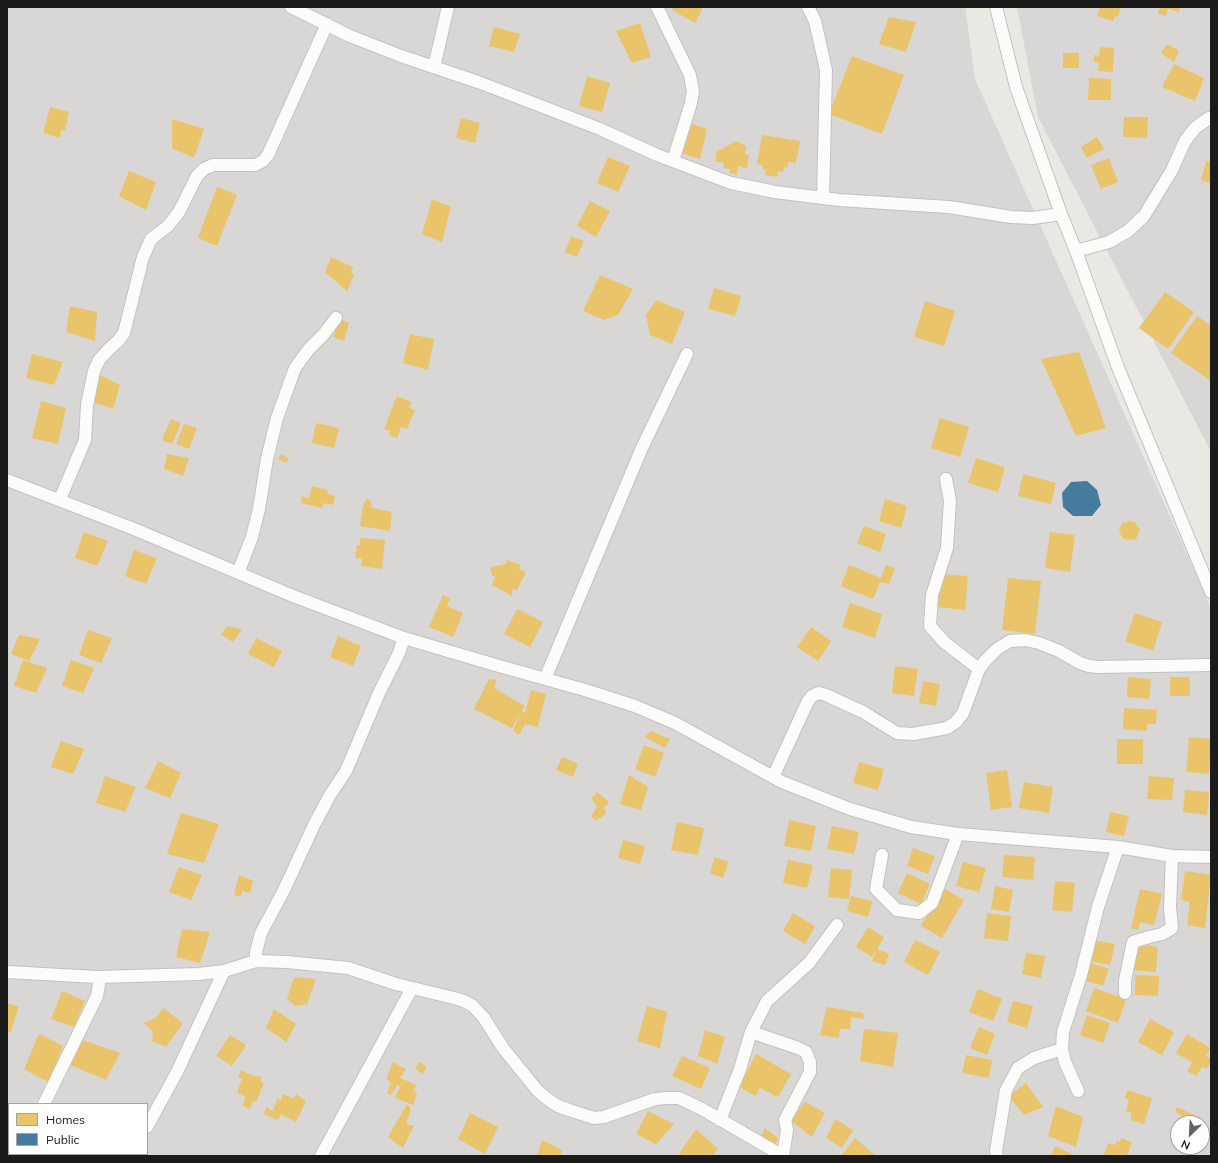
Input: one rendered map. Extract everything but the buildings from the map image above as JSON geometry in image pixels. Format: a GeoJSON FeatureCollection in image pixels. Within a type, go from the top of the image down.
{"type":"FeatureCollection","features":[{"type":"Feature","properties":{"kind":"street"},"geometry":{"type":"LineString","coordinates":[[291,7],[350,36],[401,56],[478,82],[600,129],[673,162],[731,183],[775,192],[838,200],[949,207],[1011,217],[1033,218],[1061,214]]}},
{"type":"Feature","properties":{"kind":"street"},"geometry":{"type":"LineString","coordinates":[[434,67],[448,7]]}},
{"type":"Feature","properties":{"kind":"street"},"geometry":{"type":"LineString","coordinates":[[657,7],[690,75],[693,91],[691,103],[673,162]]}},
{"type":"Feature","properties":{"kind":"street"},"geometry":{"type":"LineString","coordinates":[[808,7],[815,21],[826,70],[823,198]]}},
{"type":"Feature","properties":{"kind":"street"},"geometry":{"type":"LineString","coordinates":[[996,7],[1016,87],[1061,214],[1076,250],[1117,365],[1211,592]]}},
{"type":"Feature","properties":{"kind":"street"},"geometry":{"type":"LineString","coordinates":[[60,499],[85,440],[87,406],[94,371],[99,360],[124,333],[143,257],[151,239],[168,226],[179,212],[197,176],[204,169],[213,166],[256,165],[264,161],[327,24]]}},
{"type":"Feature","properties":{"kind":"street"},"geometry":{"type":"LineString","coordinates":[[1076,250],[1109,242],[1128,231],[1144,216],[1172,170],[1185,141],[1195,128],[1208,118],[1211,118]]}},
{"type":"Feature","properties":{"kind":"street"},"geometry":{"type":"LineString","coordinates":[[238,573],[252,537],[267,459],[277,418],[293,373],[309,349],[324,334],[336,318]]}},
{"type":"Feature","properties":{"kind":"street"},"geometry":{"type":"LineString","coordinates":[[545,679],[641,450],[687,354]]}},
{"type":"Feature","properties":{"kind":"street"},"geometry":{"type":"LineString","coordinates":[[946,479],[950,501],[947,548],[932,595],[930,626],[944,642],[979,669]]}},
{"type":"Feature","properties":{"kind":"street"},"geometry":{"type":"LineString","coordinates":[[7,480],[60,499],[134,529],[293,596],[404,638],[635,706],[675,723],[773,778],[850,809],[911,827],[958,834],[998,836],[1118,847],[1172,856],[1211,857]]}},
{"type":"Feature","properties":{"kind":"street"},"geometry":{"type":"LineString","coordinates":[[256,961],[261,933],[284,890],[320,813],[346,771],[378,693],[399,653],[404,638]]}},
{"type":"Feature","properties":{"kind":"street"},"geometry":{"type":"LineString","coordinates":[[773,778],[808,701],[812,696],[818,693],[826,695],[863,712],[897,733],[913,734],[947,728],[956,722],[963,713],[979,669],[986,660],[1003,645],[1010,641],[1025,640],[1046,646],[1089,666],[1211,665]]}},
{"type":"Feature","properties":{"kind":"street"},"geometry":{"type":"LineString","coordinates":[[882,855],[876,889],[897,910],[920,914],[932,904],[958,834]]}},
{"type":"Feature","properties":{"kind":"street"},"geometry":{"type":"LineString","coordinates":[[1078,1091],[1064,1062],[1062,1049],[1063,1032],[1081,975],[1098,907],[1118,847]]}},
{"type":"Feature","properties":{"kind":"street"},"geometry":{"type":"LineString","coordinates":[[1125,993],[1125,980],[1133,942],[1162,934],[1172,928],[1170,906],[1172,856]]}},
{"type":"Feature","properties":{"kind":"street"},"geometry":{"type":"LineString","coordinates":[[720,1120],[740,1069],[751,1032],[767,1001],[809,963],[837,925]]}},
{"type":"Feature","properties":{"kind":"street"},"geometry":{"type":"LineString","coordinates":[[7,972],[97,977],[199,974],[224,971],[256,961],[343,967],[396,984],[449,996],[464,1001],[472,1006],[484,1018],[503,1048],[537,1090],[558,1106],[594,1118],[604,1117],[655,1100],[679,1098],[702,1109],[783,1156],[787,1130],[785,1120],[810,1072],[810,1062],[806,1052],[751,1032]]}},
{"type":"Feature","properties":{"kind":"street"},"geometry":{"type":"LineString","coordinates":[[148,1125],[177,1072],[224,971]]}},
{"type":"Feature","properties":{"kind":"street"},"geometry":{"type":"LineString","coordinates":[[44,1103],[98,996],[99,984],[97,977]]}},
{"type":"Feature","properties":{"kind":"street"},"geometry":{"type":"LineString","coordinates":[[321,1156],[412,988]]}},
{"type":"Feature","properties":{"kind":"street"},"geometry":{"type":"LineString","coordinates":[[997,1156],[996,1151],[1006,1090],[1018,1068],[1034,1058],[1062,1049]]}},
{"type":"Feature","properties":{"kind":"shaded area"},"geometry":{"type":"Polygon","coordinates":[[[7,7],[965,7],[975,79],[1211,608],[1211,1156],[7,1156],[7,7]]]}},
{"type":"Feature","properties":{"kind":"shaded area"},"geometry":{"type":"Polygon","coordinates":[[[1017,7],[1211,7],[1211,452],[1038,117],[1017,7]]]}}]}
